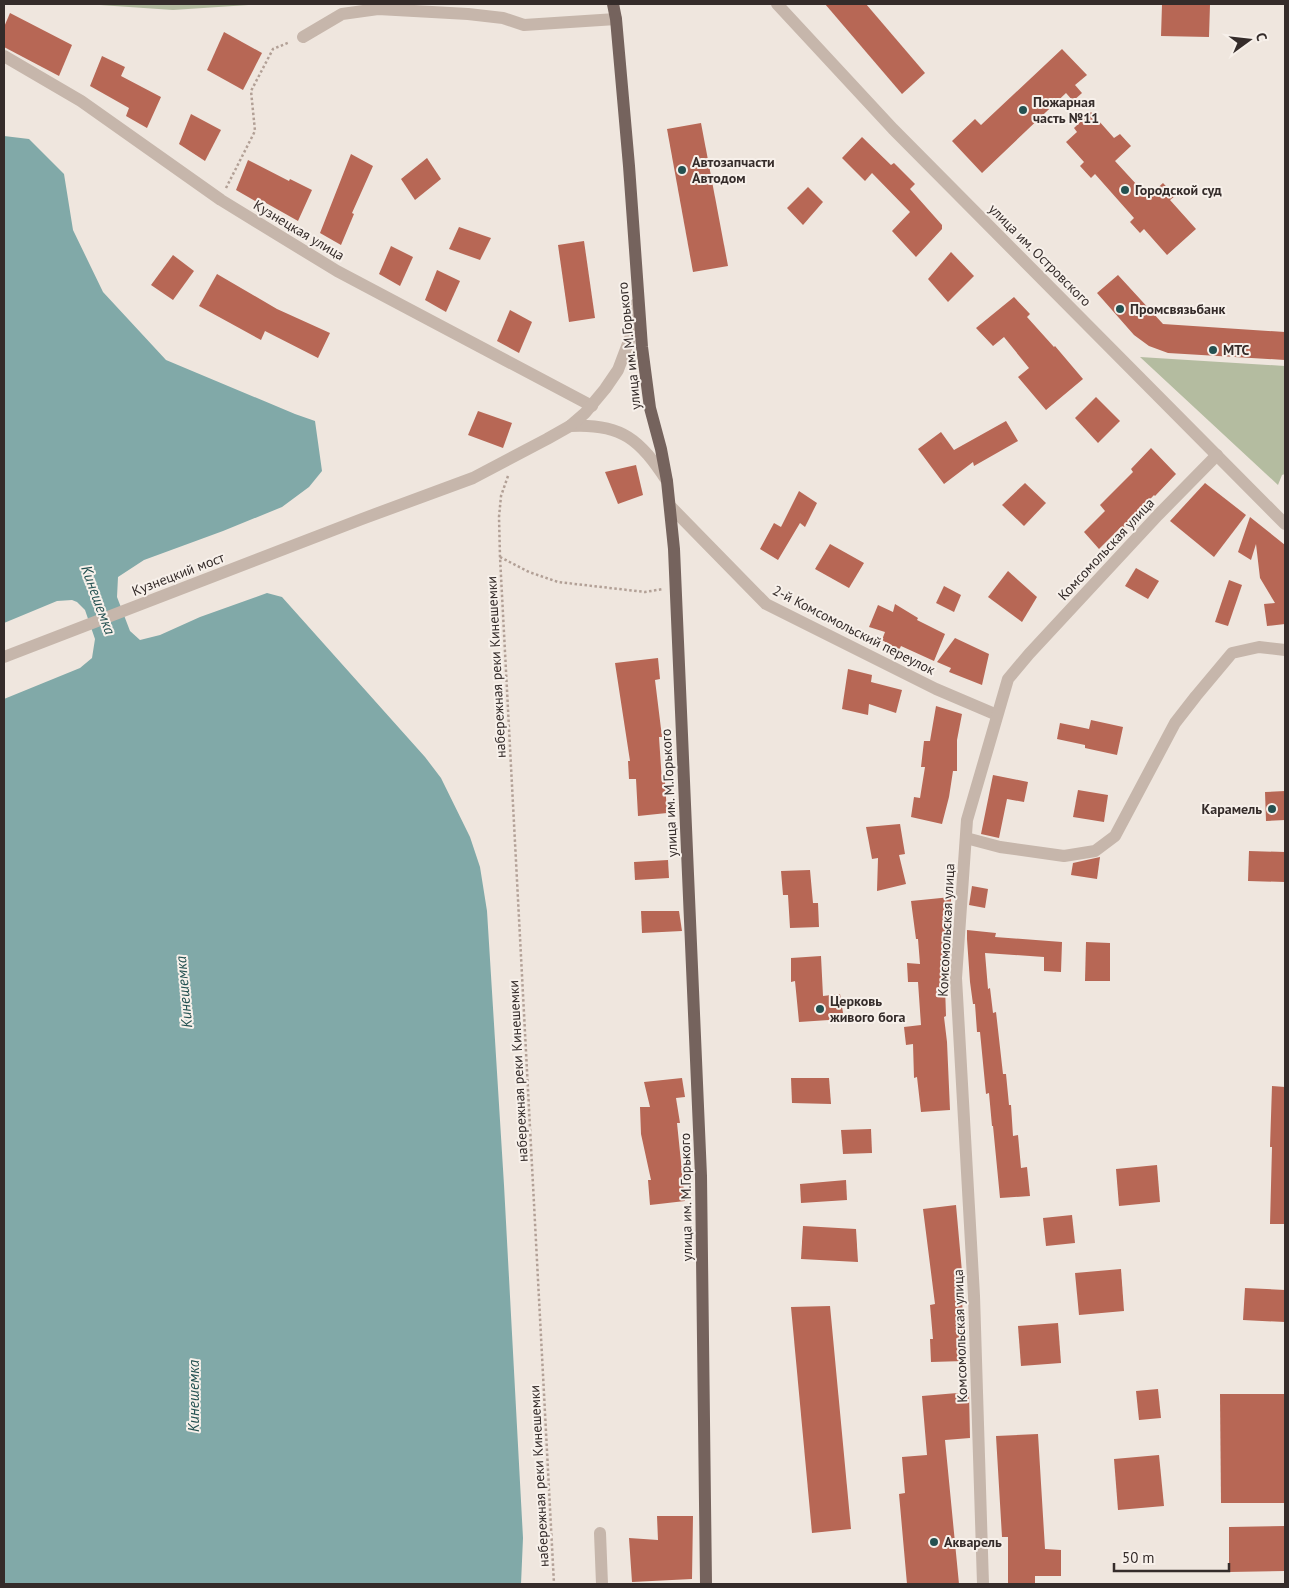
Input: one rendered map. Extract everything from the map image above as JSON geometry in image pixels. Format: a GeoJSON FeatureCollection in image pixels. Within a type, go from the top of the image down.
{"type":"FeatureCollection","features":[{"type":"Feature","properties":{"kind":"main road","name":"улица им. М.Горького"},"geometry":{"type":"LineString","coordinates":[[613,4],[616,18],[629,166],[646,381],[671,507],[701,1176],[706,1584]]}},
{"type":"Feature","properties":{"kind":"street","name":"улица им. Островского"},"geometry":{"type":"LineString","coordinates":[[777,4],[893,129],[1285,524]]}},
{"type":"Feature","properties":{"kind":"street"},"geometry":{"type":"LineString","coordinates":[[303,37],[342,14],[378,9],[468,14],[502,18],[524,25],[616,18]]}},
{"type":"Feature","properties":{"kind":"street","name":"Кузнецкая улица"},"geometry":{"type":"LineString","coordinates":[[4,56],[81,101],[221,200],[337,271],[592,406]]}},
{"type":"Feature","properties":{"kind":"street"},"geometry":{"type":"LineString","coordinates":[[570,426],[592,406],[618,370],[632,333],[638,294]]}},
{"type":"Feature","properties":{"kind":"street"},"geometry":{"type":"LineString","coordinates":[[570,426],[584,425],[603,428],[634,440],[649,455],[667,481]]}},
{"type":"Feature","properties":{"kind":"street","name":"Кузнецкий мост"},"geometry":{"type":"LineString","coordinates":[[4,657],[473,478],[570,426]]}},
{"type":"Feature","properties":{"kind":"street","name":"Комсомольская улица"},"geometry":{"type":"LineString","coordinates":[[983,1584],[974,1296],[956,978],[967,820],[1008,679],[1158,516],[1217,456]]}},
{"type":"Feature","properties":{"kind":"street","name":"2-й Комсомольский переулок"},"geometry":{"type":"LineString","coordinates":[[671,507],[766,604],[936,689],[997,715]]}},
{"type":"Feature","properties":{"kind":"street"},"geometry":{"type":"LineString","coordinates":[[966,838],[1000,847],[1064,856],[1095,851],[1115,836],[1175,724],[1232,653],[1259,647],[1285,650]]}},
{"type":"Feature","properties":{"kind":"street"},"geometry":{"type":"LineString","coordinates":[[600,1533],[602,1584]]}},
{"type":"Feature","properties":{"kind":"path"},"geometry":{"type":"LineString","coordinates":[[221,200],[255,131],[251,91],[273,49],[303,37]]}},
{"type":"Feature","properties":{"kind":"path","name":"набережная реки Кинешемки"},"geometry":{"type":"LineString","coordinates":[[515,455],[501,496],[499,517],[500,558],[554,1584]]}},
{"type":"Feature","properties":{"kind":"path","name":"набережная реки Кинешемки"},"geometry":{"type":"LineString","coordinates":[[500,558],[529,572],[558,582],[645,592],[675,586]]}},
{"type":"Feature","properties":{"kind":"green space"},"geometry":{"type":"Polygon","coordinates":[[[85,4],[264,4],[173,10],[85,4]]]}},
{"type":"Feature","properties":{"kind":"green space"},"geometry":{"type":"Polygon","coordinates":[[[1140,357],[1285,366],[1285,474],[1282,475],[1278,485],[1140,357]]]}},
{"type":"Feature","properties":{"kind":"water","name":"Кинешемка"},"geometry":{"type":"Polygon","coordinates":[[[4,136],[29,139],[64,174],[73,230],[103,292],[166,360],[315,421],[322,471],[309,487],[282,507],[144,560],[118,577],[117,597],[130,631],[140,640],[160,635],[200,617],[267,593],[282,597],[425,757],[441,778],[470,837],[480,867],[487,911],[523,1538],[521,1584],[4,1584],[4,699],[80,668],[92,658],[95,639],[85,610],[72,600],[57,601],[4,623],[4,136]]]}},
{"type":"Feature","properties":{"kind":"building"},"geometry":{"type":"Polygon","coordinates":[[[825,4],[866,4],[925,73],[902,94],[825,4]]]}},
{"type":"Feature","properties":{"kind":"building"},"geometry":{"type":"Polygon","coordinates":[[[1162,4],[1210,4],[1209,37],[1161,36],[1162,4]]]}},
{"type":"Feature","properties":{"kind":"building"},"geometry":{"type":"Polygon","coordinates":[[[10,13],[72,45],[59,76],[4,47],[4,27],[10,13]]]}},
{"type":"Feature","properties":{"kind":"building"},"geometry":{"type":"Polygon","coordinates":[[[224,32],[262,53],[243,90],[207,70],[224,32]]]}},
{"type":"Feature","properties":{"kind":"building","name":"Пожарная часть №11"},"geometry":{"type":"Polygon","coordinates":[[[1062,49],[1087,75],[1075,85],[1082,93],[1073,101],[1066,93],[982,173],[952,141],[975,119],[981,125],[1062,49]]]}},
{"type":"Feature","properties":{"kind":"building"},"geometry":{"type":"Polygon","coordinates":[[[102,56],[125,67],[121,76],[161,97],[147,128],[126,116],[129,108],[90,86],[102,56]]]}},
{"type":"Feature","properties":{"kind":"building","name":"Городской суд"},"geometry":{"type":"Polygon","coordinates":[[[1091,112],[1114,138],[1120,134],[1131,146],[1115,161],[1148,197],[1163,183],[1175,196],[1170,200],[1196,229],[1167,255],[1144,229],[1140,233],[1130,222],[1134,218],[1095,174],[1091,178],[1080,166],[1084,162],[1066,142],[1077,132],[1074,128],[1091,112]]]}},
{"type":"Feature","properties":{"kind":"building"},"geometry":{"type":"Polygon","coordinates":[[[191,114],[221,130],[205,161],[179,144],[191,114]]]}},
{"type":"Feature","properties":{"kind":"building"},"geometry":{"type":"Polygon","coordinates":[[[701,123],[728,266],[693,272],[667,129],[701,123]]]}},
{"type":"Feature","properties":{"kind":"building"},"geometry":{"type":"Polygon","coordinates":[[[862,137],[891,165],[894,163],[915,184],[910,189],[942,225],[942,229],[916,257],[892,231],[910,212],[872,173],[865,181],[842,158],[862,137]]]}},
{"type":"Feature","properties":{"kind":"building"},"geometry":{"type":"Polygon","coordinates":[[[351,154],[373,166],[352,213],[354,214],[341,245],[320,233],[351,154]]]}},
{"type":"Feature","properties":{"kind":"building"},"geometry":{"type":"Polygon","coordinates":[[[427,158],[441,179],[415,200],[401,179],[427,158]]]}},
{"type":"Feature","properties":{"kind":"building"},"geometry":{"type":"Polygon","coordinates":[[[248,160],[289,181],[290,179],[312,190],[298,221],[259,199],[257,202],[236,190],[248,160]]]}},
{"type":"Feature","properties":{"kind":"building"},"geometry":{"type":"Polygon","coordinates":[[[808,187],[823,202],[803,225],[787,208],[808,187]]]}},
{"type":"Feature","properties":{"kind":"building"},"geometry":{"type":"Polygon","coordinates":[[[459,227],[491,238],[480,260],[449,249],[459,227]]]}},
{"type":"Feature","properties":{"kind":"building"},"geometry":{"type":"Polygon","coordinates":[[[584,241],[595,318],[569,322],[558,245],[584,241]]]}},
{"type":"Feature","properties":{"kind":"building"},"geometry":{"type":"Polygon","coordinates":[[[391,246],[413,257],[400,286],[379,274],[391,246]]]}},
{"type":"Feature","properties":{"kind":"building"},"geometry":{"type":"Polygon","coordinates":[[[951,252],[974,276],[948,302],[928,279],[951,252]]]}},
{"type":"Feature","properties":{"kind":"building"},"geometry":{"type":"Polygon","coordinates":[[[173,255],[194,271],[173,300],[151,285],[173,255]]]}},
{"type":"Feature","properties":{"kind":"building"},"geometry":{"type":"Polygon","coordinates":[[[437,270],[460,281],[446,312],[425,300],[437,270]]]}},
{"type":"Feature","properties":{"kind":"building"},"geometry":{"type":"Polygon","coordinates":[[[217,274],[277,309],[330,333],[318,358],[265,331],[261,340],[199,306],[217,274]]]}},
{"type":"Feature","properties":{"kind":"building"},"geometry":{"type":"Polygon","coordinates":[[[1118,275],[1163,324],[1285,332],[1285,360],[1168,353],[1149,346],[1134,335],[1097,293],[1118,275]]]}},
{"type":"Feature","properties":{"kind":"building"},"geometry":{"type":"Polygon","coordinates":[[[1014,297],[1030,314],[1027,317],[1083,379],[1046,410],[1018,377],[1029,368],[1004,337],[993,346],[976,328],[1014,297]]]}},
{"type":"Feature","properties":{"kind":"building"},"geometry":{"type":"Polygon","coordinates":[[[510,310],[532,322],[519,353],[497,341],[510,310]]]}},
{"type":"Feature","properties":{"kind":"building"},"geometry":{"type":"Polygon","coordinates":[[[1096,397],[1120,421],[1098,443],[1075,418],[1096,397]]]}},
{"type":"Feature","properties":{"kind":"building"},"geometry":{"type":"Polygon","coordinates":[[[478,411],[512,423],[503,448],[468,435],[478,411]]]}},
{"type":"Feature","properties":{"kind":"building"},"geometry":{"type":"Polygon","coordinates":[[[1006,421],[1018,441],[974,466],[973,462],[944,484],[918,449],[941,432],[954,450],[1006,421]]]}},
{"type":"Feature","properties":{"kind":"building"},"geometry":{"type":"Polygon","coordinates":[[[1151,448],[1176,474],[1123,528],[1121,527],[1099,549],[1084,532],[1105,511],[1100,505],[1133,472],[1131,469],[1151,448]]]}},
{"type":"Feature","properties":{"kind":"building"},"geometry":{"type":"Polygon","coordinates":[[[636,465],[643,495],[618,504],[605,472],[636,465]]]}},
{"type":"Feature","properties":{"kind":"building"},"geometry":{"type":"Polygon","coordinates":[[[1025,483],[1046,503],[1024,526],[1002,505],[1025,483]]]}},
{"type":"Feature","properties":{"kind":"building"},"geometry":{"type":"Polygon","coordinates":[[[1205,483],[1246,515],[1214,557],[1170,521],[1205,483]]]}},
{"type":"Feature","properties":{"kind":"building"},"geometry":{"type":"Polygon","coordinates":[[[799,491],[817,503],[805,527],[800,523],[778,560],[760,549],[774,523],[781,527],[799,491]]]}},
{"type":"Feature","properties":{"kind":"building"},"geometry":{"type":"Polygon","coordinates":[[[1250,517],[1285,545],[1285,624],[1267,626],[1264,604],[1275,603],[1260,578],[1256,544],[1251,560],[1238,552],[1250,517]]]}},
{"type":"Feature","properties":{"kind":"building"},"geometry":{"type":"Polygon","coordinates":[[[830,544],[864,563],[849,588],[815,569],[830,544]]]}},
{"type":"Feature","properties":{"kind":"building"},"geometry":{"type":"Polygon","coordinates":[[[1136,568],[1159,581],[1148,599],[1125,586],[1136,568]]]}},
{"type":"Feature","properties":{"kind":"building"},"geometry":{"type":"Polygon","coordinates":[[[1008,571],[1037,597],[1022,622],[988,597],[1008,571]]]}},
{"type":"Feature","properties":{"kind":"building"},"geometry":{"type":"Polygon","coordinates":[[[1229,580],[1242,585],[1228,626],[1215,622],[1229,580]]]}},
{"type":"Feature","properties":{"kind":"building"},"geometry":{"type":"Polygon","coordinates":[[[944,586],[961,595],[954,612],[936,603],[944,586]]]}},
{"type":"Feature","properties":{"kind":"building"},"geometry":{"type":"Polygon","coordinates":[[[895,604],[918,618],[917,620],[945,634],[934,661],[901,646],[899,650],[882,640],[885,632],[869,627],[878,605],[893,612],[895,604]]]}},
{"type":"Feature","properties":{"kind":"building"},"geometry":{"type":"Polygon","coordinates":[[[955,638],[989,654],[982,685],[949,672],[951,668],[937,662],[955,638]]]}},
{"type":"Feature","properties":{"kind":"building"},"geometry":{"type":"Polygon","coordinates":[[[658,658],[660,679],[655,680],[662,737],[659,737],[662,782],[665,782],[667,813],[638,816],[636,779],[629,779],[628,761],[630,761],[615,663],[658,658]]]}},
{"type":"Feature","properties":{"kind":"building"},"geometry":{"type":"Polygon","coordinates":[[[848,669],[872,675],[871,682],[902,690],[896,713],[869,704],[868,715],[842,709],[848,669]]]}},
{"type":"Feature","properties":{"kind":"building"},"geometry":{"type":"Polygon","coordinates":[[[936,706],[962,714],[957,740],[957,771],[953,771],[942,824],[911,817],[914,797],[920,798],[925,767],[921,767],[924,741],[930,741],[936,706]]]}},
{"type":"Feature","properties":{"kind":"building"},"geometry":{"type":"Polygon","coordinates":[[[1091,720],[1123,727],[1117,755],[1057,739],[1060,723],[1089,729],[1091,720]]]}},
{"type":"Feature","properties":{"kind":"building"},"geometry":{"type":"Polygon","coordinates":[[[993,775],[1028,782],[1024,802],[1007,799],[999,838],[981,834],[993,775]]]}},
{"type":"Feature","properties":{"kind":"building"},"geometry":{"type":"Polygon","coordinates":[[[1078,790],[1108,795],[1104,822],[1073,817],[1078,790]]]}},
{"type":"Feature","properties":{"kind":"building"},"geometry":{"type":"Polygon","coordinates":[[[1285,791],[1285,820],[1266,821],[1265,792],[1285,791]]]}},
{"type":"Feature","properties":{"kind":"building"},"geometry":{"type":"Polygon","coordinates":[[[900,824],[905,854],[899,855],[906,884],[877,891],[878,858],[872,859],[866,827],[900,824]]]}},
{"type":"Feature","properties":{"kind":"building"},"geometry":{"type":"Polygon","coordinates":[[[1249,851],[1285,852],[1285,882],[1248,881],[1249,851]]]}},
{"type":"Feature","properties":{"kind":"building"},"geometry":{"type":"Polygon","coordinates":[[[1100,857],[1097,879],[1071,875],[1073,863],[1100,857]]]}},
{"type":"Feature","properties":{"kind":"building"},"geometry":{"type":"Polygon","coordinates":[[[668,860],[669,878],[635,880],[634,862],[668,860]]]}},
{"type":"Feature","properties":{"kind":"building"},"geometry":{"type":"Polygon","coordinates":[[[810,870],[813,903],[818,903],[819,927],[790,928],[788,895],[783,895],[781,871],[810,870]]]}},
{"type":"Feature","properties":{"kind":"building"},"geometry":{"type":"Polygon","coordinates":[[[972,886],[988,889],[985,908],[969,905],[972,886]]]}},
{"type":"Feature","properties":{"kind":"building"},"geometry":{"type":"Polygon","coordinates":[[[951,897],[951,928],[945,986],[946,1016],[944,1017],[950,1110],[921,1112],[917,1077],[914,1078],[913,1044],[906,1045],[904,1027],[921,1025],[918,982],[908,982],[907,963],[920,964],[918,939],[916,939],[911,901],[951,897]]]}},
{"type":"Feature","properties":{"kind":"building"},"geometry":{"type":"Polygon","coordinates":[[[641,911],[679,911],[682,931],[642,933],[641,911]]]}},
{"type":"Feature","properties":{"kind":"building"},"geometry":{"type":"Polygon","coordinates":[[[967,930],[996,933],[995,937],[1062,942],[1061,972],[1044,971],[1044,957],[985,953],[988,989],[990,988],[993,1013],[996,1012],[1003,1074],[1006,1074],[1009,1105],[1011,1105],[1013,1136],[1018,1135],[1021,1168],[1027,1167],[1030,1196],[1000,1198],[989,1093],[986,1094],[980,1032],[977,1032],[975,1004],[973,1004],[970,982],[967,930]]]}},
{"type":"Feature","properties":{"kind":"building"},"geometry":{"type":"Polygon","coordinates":[[[1086,942],[1110,943],[1110,981],[1085,981],[1086,942]]]}},
{"type":"Feature","properties":{"kind":"building"},"geometry":{"type":"Polygon","coordinates":[[[821,956],[823,996],[840,994],[844,1019],[799,1022],[795,981],[791,982],[791,958],[821,956]]]}},
{"type":"Feature","properties":{"kind":"building"},"geometry":{"type":"Polygon","coordinates":[[[682,1078],[685,1097],[676,1098],[680,1123],[677,1123],[685,1201],[650,1205],[648,1180],[651,1180],[641,1134],[640,1107],[650,1107],[644,1082],[682,1078]]]}},
{"type":"Feature","properties":{"kind":"building"},"geometry":{"type":"Polygon","coordinates":[[[791,1078],[829,1078],[831,1104],[792,1103],[791,1078]]]}},
{"type":"Feature","properties":{"kind":"building"},"geometry":{"type":"Polygon","coordinates":[[[1272,1086],[1285,1087],[1285,1224],[1270,1224],[1272,1086]]]}},
{"type":"Feature","properties":{"kind":"building"},"geometry":{"type":"Polygon","coordinates":[[[871,1129],[872,1153],[843,1154],[841,1130],[871,1129]]]}},
{"type":"Feature","properties":{"kind":"building"},"geometry":{"type":"Polygon","coordinates":[[[1157,1165],[1160,1202],[1119,1206],[1116,1169],[1157,1165]]]}},
{"type":"Feature","properties":{"kind":"building"},"geometry":{"type":"Polygon","coordinates":[[[846,1180],[847,1200],[801,1203],[800,1184],[846,1180]]]}},
{"type":"Feature","properties":{"kind":"building"},"geometry":{"type":"Polygon","coordinates":[[[956,1205],[962,1272],[959,1272],[964,1322],[964,1361],[931,1362],[930,1339],[933,1339],[930,1305],[935,1304],[923,1209],[956,1205]]]}},
{"type":"Feature","properties":{"kind":"building"},"geometry":{"type":"Polygon","coordinates":[[[1072,1215],[1075,1243],[1046,1246],[1043,1218],[1072,1215]]]}},
{"type":"Feature","properties":{"kind":"building"},"geometry":{"type":"Polygon","coordinates":[[[803,1226],[856,1229],[858,1262],[801,1259],[803,1226]]]}},
{"type":"Feature","properties":{"kind":"building"},"geometry":{"type":"Polygon","coordinates":[[[1121,1269],[1124,1311],[1079,1315],[1075,1273],[1121,1269]]]}},
{"type":"Feature","properties":{"kind":"building"},"geometry":{"type":"Polygon","coordinates":[[[1245,1288],[1285,1290],[1285,1322],[1243,1320],[1245,1288]]]}},
{"type":"Feature","properties":{"kind":"building"},"geometry":{"type":"Polygon","coordinates":[[[830,1306],[851,1529],[812,1533],[791,1307],[830,1306]]]}},
{"type":"Feature","properties":{"kind":"building"},"geometry":{"type":"Polygon","coordinates":[[[1058,1323],[1061,1363],[1021,1366],[1018,1326],[1058,1323]]]}},
{"type":"Feature","properties":{"kind":"building"},"geometry":{"type":"Polygon","coordinates":[[[1158,1389],[1161,1418],[1139,1420],[1136,1391],[1158,1389]]]}},
{"type":"Feature","properties":{"kind":"building"},"geometry":{"type":"Polygon","coordinates":[[[969,1392],[970,1438],[945,1440],[959,1584],[907,1584],[899,1494],[905,1493],[902,1457],[927,1455],[922,1396],[969,1392]]]}},
{"type":"Feature","properties":{"kind":"building"},"geometry":{"type":"Polygon","coordinates":[[[1220,1394],[1285,1394],[1285,1503],[1221,1503],[1220,1394]]]}},
{"type":"Feature","properties":{"kind":"building"},"geometry":{"type":"Polygon","coordinates":[[[1038,1434],[1045,1549],[1061,1550],[1061,1576],[1035,1576],[1035,1584],[1008,1584],[1008,1537],[1002,1537],[996,1436],[1038,1434]]]}},
{"type":"Feature","properties":{"kind":"building"},"geometry":{"type":"Polygon","coordinates":[[[1159,1455],[1164,1506],[1118,1510],[1114,1459],[1159,1455]]]}},
{"type":"Feature","properties":{"kind":"building"},"geometry":{"type":"Polygon","coordinates":[[[657,1516],[693,1516],[692,1579],[632,1582],[629,1538],[658,1540],[657,1516]]]}},
{"type":"Feature","properties":{"kind":"building"},"geometry":{"type":"Polygon","coordinates":[[[1285,1526],[1285,1571],[1229,1572],[1229,1527],[1285,1526]]]}},
{"type":"Feature","properties":{"kind":"place","name":"Пожарная часть №11"},"geometry":{"type":"Point","coordinates":[1023,110]}},
{"type":"Feature","properties":{"kind":"place","name":"Автозапчасти Автодом"},"geometry":{"type":"Point","coordinates":[682,170]}},
{"type":"Feature","properties":{"kind":"place","name":"Городской суд"},"geometry":{"type":"Point","coordinates":[1125,190]}},
{"type":"Feature","properties":{"kind":"place","name":"Промсвязьбанк"},"geometry":{"type":"Point","coordinates":[1120,309]}},
{"type":"Feature","properties":{"kind":"place","name":"МТС"},"geometry":{"type":"Point","coordinates":[1213,350]}},
{"type":"Feature","properties":{"kind":"place","name":"Карамель"},"geometry":{"type":"Point","coordinates":[1272,809]}},
{"type":"Feature","properties":{"kind":"place","name":"Церковь живого бога"},"geometry":{"type":"Point","coordinates":[820,1009]}},
{"type":"Feature","properties":{"kind":"place","name":"Акварель"},"geometry":{"type":"Point","coordinates":[934,1542]}}]}
